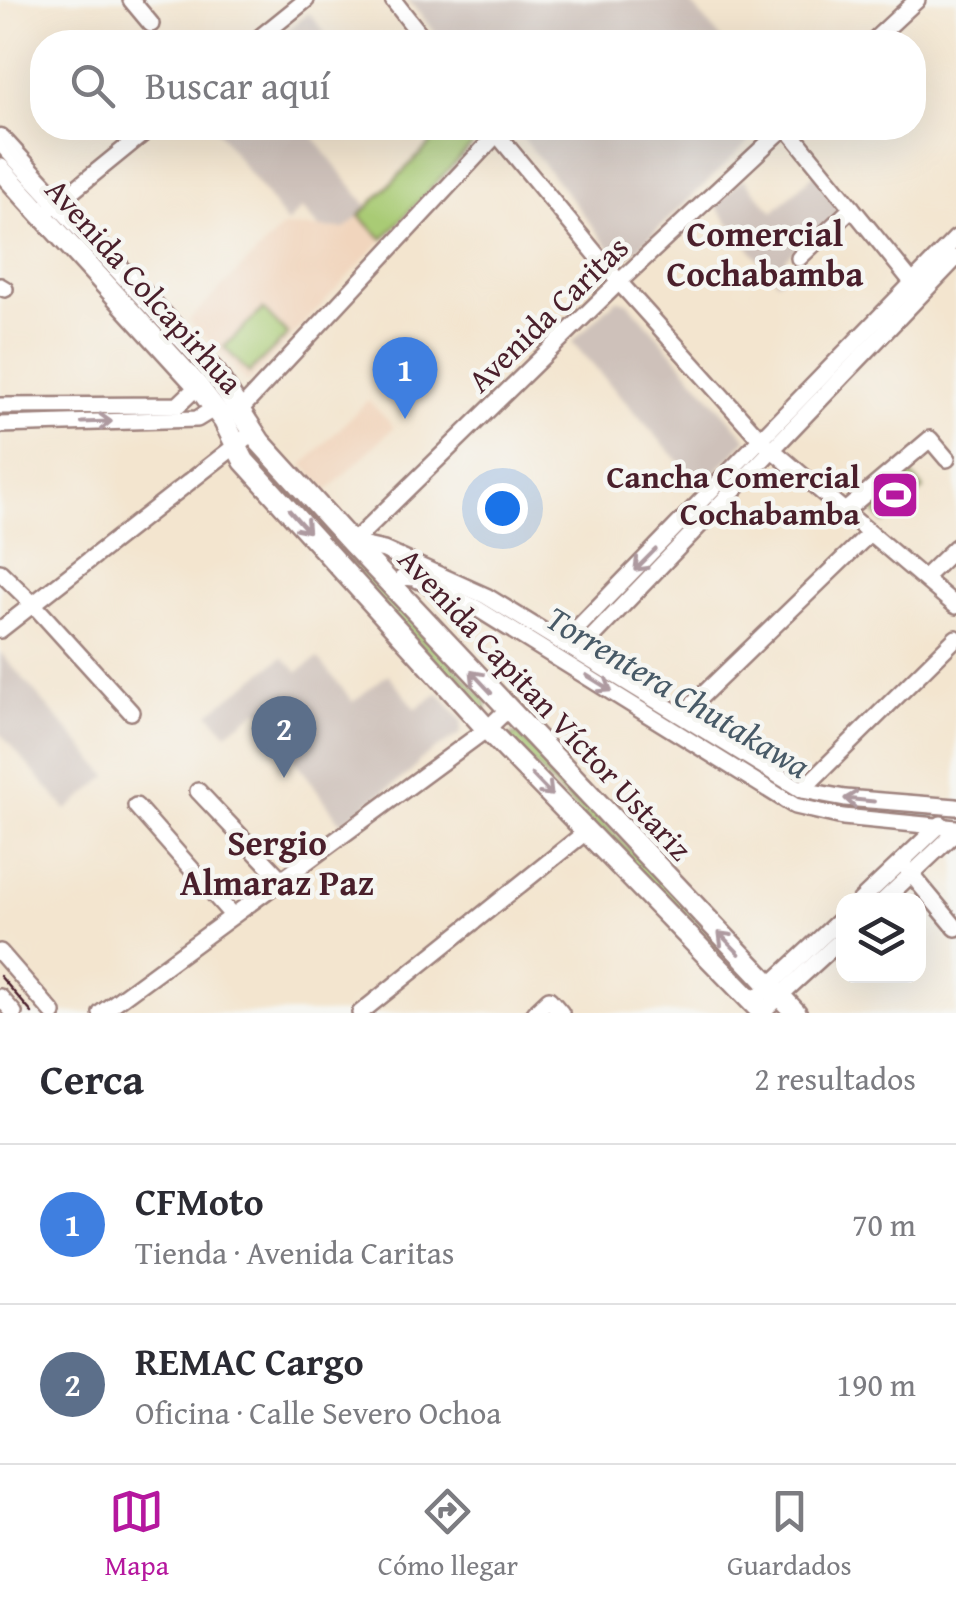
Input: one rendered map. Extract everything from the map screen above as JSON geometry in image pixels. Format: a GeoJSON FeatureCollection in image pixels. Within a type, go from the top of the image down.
{"type":"FeatureCollection","features":[{"type":"Feature","properties":{"kind":"main road","name":"Avenida Colcapirhua"},"geometry":{"type":"LineString","coordinates":[[0,139],[50,209],[198,386],[235,447]]}},
{"type":"Feature","properties":{"kind":"main road","name":"Avenida Colcapirhua"},"geometry":{"type":"LineString","coordinates":[[0,170],[50,209],[216,374],[253,432]]}},
{"type":"Feature","properties":{"kind":"main road","name":"Avenida Capitan Víctor Ustariz"},"geometry":{"type":"LineString","coordinates":[[253,432],[507,710],[796,1013]]}},
{"type":"Feature","properties":{"kind":"main road","name":"Avenida Capitan Víctor Ustariz"},"geometry":{"type":"LineString","coordinates":[[235,447],[487,728],[759,1009]]}},
{"type":"Feature","properties":{"kind":"street"},"geometry":{"type":"LineString","coordinates":[[131,0],[151,24]]}},
{"type":"Feature","properties":{"kind":"street"},"geometry":{"type":"LineString","coordinates":[[269,30],[306,0]]}},
{"type":"Feature","properties":{"kind":"street"},"geometry":{"type":"LineString","coordinates":[[393,0],[417,30]]}},
{"type":"Feature","properties":{"kind":"street"},"geometry":{"type":"LineString","coordinates":[[883,30],[910,2]]}},
{"type":"Feature","properties":{"kind":"street"},"geometry":{"type":"LineString","coordinates":[[50,209],[135,140]]}},
{"type":"Feature","properties":{"kind":"street"},"geometry":{"type":"LineString","coordinates":[[240,410],[485,140]]}},
{"type":"Feature","properties":{"kind":"street"},"geometry":{"type":"LineString","coordinates":[[502,140],[620,282],[766,445],[956,606]]}},
{"type":"Feature","properties":{"kind":"street","name":"Avenida Caritas"},"geometry":{"type":"LineString","coordinates":[[352,543],[772,140]]}},
{"type":"Feature","properties":{"kind":"street"},"geometry":{"type":"LineString","coordinates":[[795,140],[912,282]]}},
{"type":"Feature","properties":{"kind":"street"},"geometry":{"type":"LineString","coordinates":[[799,258],[852,208]]}},
{"type":"Feature","properties":{"kind":"street"},"geometry":{"type":"LineString","coordinates":[[579,651],[956,238]]}},
{"type":"Feature","properties":{"kind":"street"},"geometry":{"type":"LineString","coordinates":[[564,642],[956,258]]}},
{"type":"Feature","properties":{"kind":"street"},"geometry":{"type":"LineString","coordinates":[[0,406],[178,404],[198,386]]}},
{"type":"Feature","properties":{"kind":"street"},"geometry":{"type":"LineString","coordinates":[[0,425],[197,418],[214,408]]}},
{"type":"Feature","properties":{"kind":"street"},"geometry":{"type":"LineString","coordinates":[[0,630],[253,432]]}},
{"type":"Feature","properties":{"kind":"street"},"geometry":{"type":"LineString","coordinates":[[845,512],[930,440],[947,459]]}},
{"type":"Feature","properties":{"kind":"street"},"geometry":{"type":"LineString","coordinates":[[682,715],[870,534]]}},
{"type":"Feature","properties":{"kind":"street"},"geometry":{"type":"LineString","coordinates":[[352,543],[384,550],[486,596],[802,790],[844,798],[956,807],[950,829],[870,893]]}},
{"type":"Feature","properties":{"kind":"street"},"geometry":{"type":"LineString","coordinates":[[924,578],[956,547]]}},
{"type":"Feature","properties":{"kind":"street"},"geometry":{"type":"LineString","coordinates":[[0,572],[131,712]]}},
{"type":"Feature","properties":{"kind":"street"},"geometry":{"type":"LineString","coordinates":[[392,586],[404,577],[414,578],[478,609],[795,806],[843,817],[950,829]]}},
{"type":"Feature","properties":{"kind":"street"},"geometry":{"type":"LineString","coordinates":[[802,790],[956,638]]}},
{"type":"Feature","properties":{"kind":"street"},"geometry":{"type":"LineString","coordinates":[[101,1013],[507,710]]}},
{"type":"Feature","properties":{"kind":"street"},"geometry":{"type":"LineString","coordinates":[[198,791],[281,879]]}},
{"type":"Feature","properties":{"kind":"street"},"geometry":{"type":"LineString","coordinates":[[136,806],[232,915]]}},
{"type":"Feature","properties":{"kind":"street"},"geometry":{"type":"LineString","coordinates":[[360,1013],[587,830]]}},
{"type":"Feature","properties":{"kind":"street"},"geometry":{"type":"LineString","coordinates":[[888,893],[906,868]]}},
{"type":"Feature","properties":{"kind":"street"},"geometry":{"type":"LineString","coordinates":[[906,868],[956,928]]}},
{"type":"Feature","properties":{"kind":"street"},"geometry":{"type":"LineString","coordinates":[[759,1009],[836,925]]}},
{"type":"Feature","properties":{"kind":"street"},"geometry":{"type":"LineString","coordinates":[[775,990],[836,943]]}},
{"type":"Feature","properties":{"kind":"street"},"geometry":{"type":"LineString","coordinates":[[0,952],[53,1013]]}},
{"type":"Feature","properties":{"kind":"street"},"geometry":{"type":"LineString","coordinates":[[0,997],[14,1013]]}},
{"type":"Feature","properties":{"kind":"street"},"geometry":{"type":"LineString","coordinates":[[534,1013],[549,1000],[561,1013]]}},
{"type":"Feature","properties":{"kind":"shaded area"},"geometry":{"type":"Polygon","coordinates":[[[408,0],[688,0],[714,30],[434,30],[408,0]]]}},
{"type":"Feature","properties":{"kind":"shaded area"},"geometry":{"type":"Polygon","coordinates":[[[309,13],[322,30],[288,30],[309,13]]]}},
{"type":"Feature","properties":{"kind":"shaded area"},"geometry":{"type":"Polygon","coordinates":[[[224,140],[315,140],[368,207],[345,229],[320,228],[302,208],[287,223],[224,140]]]}},
{"type":"Feature","properties":{"kind":"shaded area"},"geometry":{"type":"Polygon","coordinates":[[[524,140],[751,140],[626,260],[617,257],[524,140]]]}},
{"type":"Feature","properties":{"kind":"shaded area"},"geometry":{"type":"Polygon","coordinates":[[[816,172],[845,207],[785,258],[793,268],[777,282],[715,205],[743,178],[773,212],[816,172]]]}},
{"type":"Feature","properties":{"kind":"shaded area"},"geometry":{"type":"Polygon","coordinates":[[[359,216],[383,239],[248,383],[189,320],[283,227],[345,229],[359,216]]]}},
{"type":"Feature","properties":{"kind":"shaded area"},"geometry":{"type":"Polygon","coordinates":[[[617,299],[629,303],[747,439],[702,487],[572,342],[617,299]]]}},
{"type":"Feature","properties":{"kind":"shaded area"},"geometry":{"type":"Polygon","coordinates":[[[368,400],[394,427],[327,491],[303,465],[368,400]]]}},
{"type":"Feature","properties":{"kind":"shaded area"},"geometry":{"type":"Polygon","coordinates":[[[0,652],[108,776],[67,810],[0,733],[0,652]]]}},
{"type":"Feature","properties":{"kind":"shaded area"},"geometry":{"type":"Polygon","coordinates":[[[283,657],[298,672],[318,658],[353,702],[388,674],[416,709],[439,693],[462,721],[461,733],[341,823],[259,709],[227,733],[209,713],[283,657]]]}},
{"type":"Feature","properties":{"kind":"green space"},"geometry":{"type":"Polygon","coordinates":[[[434,140],[476,140],[383,239],[359,216],[434,140]]]}},
{"type":"Feature","properties":{"kind":"green space"},"geometry":{"type":"Polygon","coordinates":[[[263,309],[288,335],[249,373],[224,347],[263,309]]]}},
{"type":"Feature","properties":{"kind":"green space"},"geometry":{"type":"Polygon","coordinates":[[[254,447],[487,702],[485,710],[481,711],[250,457],[248,451],[254,447]]]}},
{"type":"Feature","properties":{"kind":"green space","name":"Cancha Comercial Cochabamba"},"geometry":{"type":"Polygon","coordinates":[[[905,467],[924,489],[884,523],[865,501],[905,467]]]}},
{"type":"Feature","properties":{"kind":"green space"},"geometry":{"type":"Polygon","coordinates":[[[518,734],[756,979],[753,986],[750,988],[509,739],[518,734]]]}},
{"type":"Feature","properties":{"kind":"waterway"},"geometry":{"type":"LineString","coordinates":[[771,439],[822,387]]}},
{"type":"Feature","properties":{"kind":"waterway","name":"Torrentera Chutakawa"},"geometry":{"type":"LineString","coordinates":[[0,415],[134,413]]}},
{"type":"Feature","properties":{"kind":"waterway"},"geometry":{"type":"LineString","coordinates":[[637,578],[762,449]]}},
{"type":"Feature","properties":{"kind":"waterway","name":"Torrentera Chutakawa"},"geometry":{"type":"LineString","coordinates":[[750,767],[793,793]]}},
{"type":"Feature","properties":{"kind":"waterway","name":"Torrentera Chutakawa"},"geometry":{"type":"LineString","coordinates":[[801,797],[830,807]]}},
{"type":"Feature","properties":{"kind":"waterway","name":"Torrentera Chutakawa"},"geometry":{"type":"LineString","coordinates":[[854,811],[934,817]]}},
{"type":"Feature","properties":{"kind":"tram line"},"geometry":{"type":"LineString","coordinates":[[0,976],[32,1013]]}},
{"type":"Feature","properties":{"kind":"place","name":"CFMoto"},"geometry":{"type":"Point","coordinates":[405,419]}},
{"type":"Feature","properties":{"kind":"place","name":"Cancha Comercial Cochabamba"},"geometry":{"type":"Point","coordinates":[895,495]}},
{"type":"Feature","properties":{"kind":"place","name":"REMAC Cargo"},"geometry":{"type":"Point","coordinates":[284,778]}},
{"type":"Feature","properties":{"kind":"district","name":"Comercial Cochabamba"},"geometry":{"type":"Point","coordinates":[765,254]}},
{"type":"Feature","properties":{"kind":"district","name":"Sergio Almaraz Paz"},"geometry":{"type":"Point","coordinates":[277,863]}}]}
